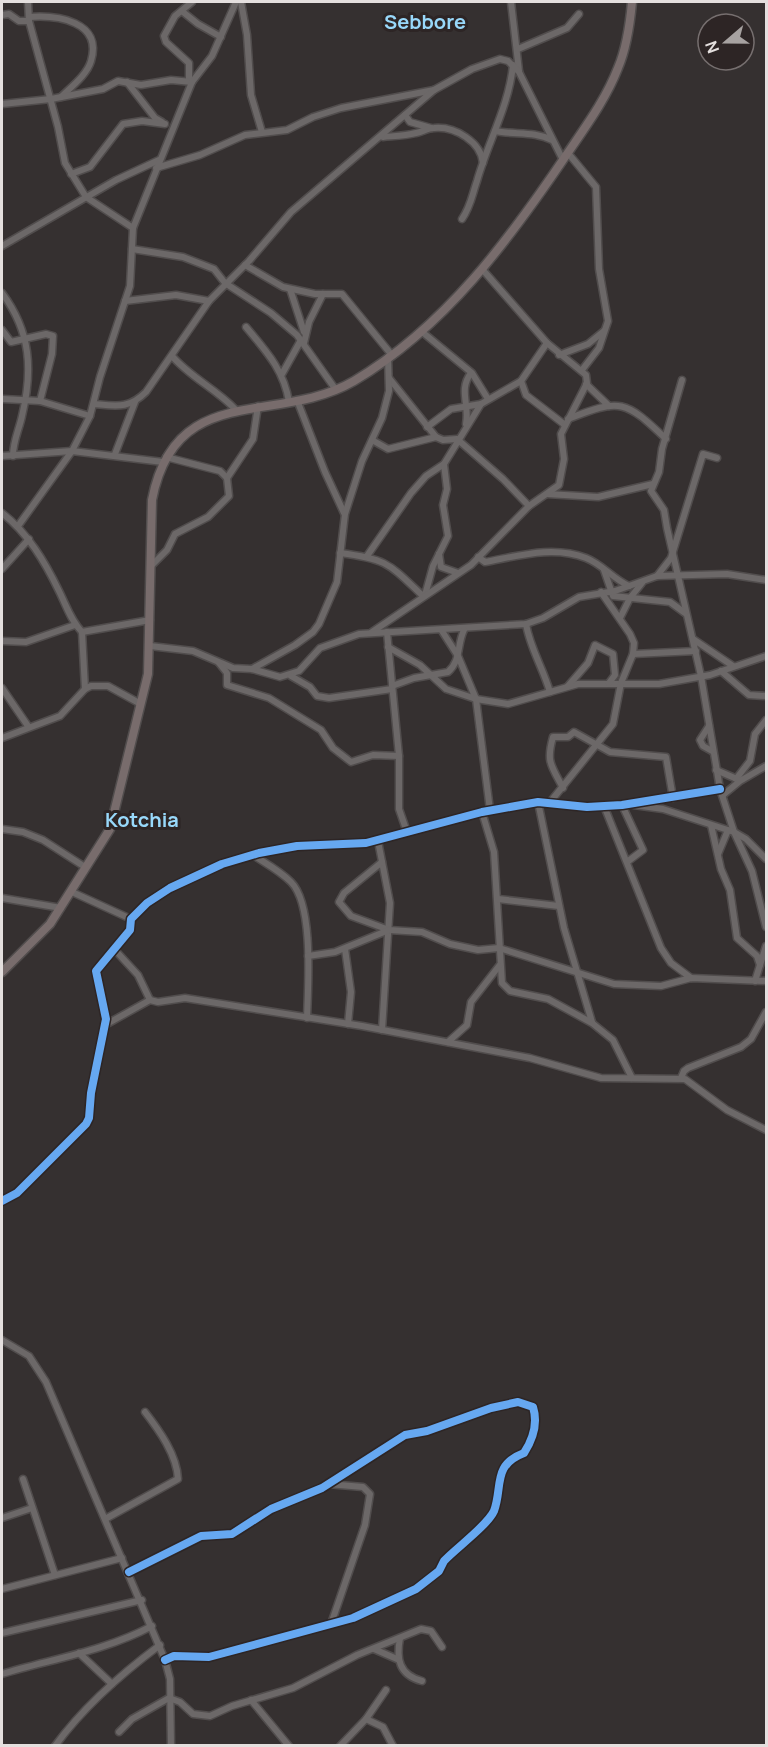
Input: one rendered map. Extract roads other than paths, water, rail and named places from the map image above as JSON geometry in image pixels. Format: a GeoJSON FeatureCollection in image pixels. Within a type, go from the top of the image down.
{"type":"FeatureCollection","features":[{"type":"Feature","properties":{"kind":"main road"},"geometry":{"type":"LineString","coordinates":[[2,972],[36,940],[61,908],[110,829],[124,778],[139,703],[148,674],[152,500],[156,477],[164,459],[199,424],[235,410],[293,401],[336,390],[389,356],[421,331],[482,269],[601,103],[619,67],[629,30],[632,2]]}},
{"type":"Feature","properties":{"kind":"street"},"geometry":{"type":"LineString","coordinates":[[27,2],[29,19],[51,99],[65,163],[86,197],[133,228]]}},
{"type":"Feature","properties":{"kind":"street"},"geometry":{"type":"LineString","coordinates":[[191,81],[189,63],[166,42],[164,36],[175,16],[183,12],[192,2]]}},
{"type":"Feature","properties":{"kind":"street"},"geometry":{"type":"LineString","coordinates":[[18,526],[72,451],[90,416],[100,377],[130,286],[133,228],[191,81],[212,56],[236,2]]}},
{"type":"Feature","properties":{"kind":"street"},"geometry":{"type":"LineString","coordinates":[[241,2],[247,34],[251,95],[262,132]]}},
{"type":"Feature","properties":{"kind":"street"},"geometry":{"type":"LineString","coordinates":[[511,2],[519,72]]}},
{"type":"Feature","properties":{"kind":"street"},"geometry":{"type":"LineString","coordinates":[[513,12],[519,2]]}},
{"type":"Feature","properties":{"kind":"street"},"geometry":{"type":"LineString","coordinates":[[183,12],[221,37]]}},
{"type":"Feature","properties":{"kind":"street"},"geometry":{"type":"LineString","coordinates":[[2,15],[9,14],[19,21],[29,19],[71,20],[86,30],[91,39],[91,61],[84,73],[61,97]]}},
{"type":"Feature","properties":{"kind":"street"},"geometry":{"type":"LineString","coordinates":[[518,49],[567,28],[579,14]]}},
{"type":"Feature","properties":{"kind":"street"},"geometry":{"type":"LineString","coordinates":[[115,454],[135,402],[146,392],[209,302],[291,212],[321,184],[382,137],[435,90],[492,60],[500,59],[513,65],[519,72],[554,141],[565,156],[596,187],[599,269],[608,321],[599,348],[582,370]]}},
{"type":"Feature","properties":{"kind":"street"},"geometry":{"type":"LineString","coordinates":[[462,219],[473,199],[508,93],[513,65]]}},
{"type":"Feature","properties":{"kind":"street"},"geometry":{"type":"LineString","coordinates":[[2,104],[103,90],[118,81],[141,85],[171,80],[191,81]]}},
{"type":"Feature","properties":{"kind":"street"},"geometry":{"type":"LineString","coordinates":[[127,82],[155,118],[174,128]]}},
{"type":"Feature","properties":{"kind":"street"},"geometry":{"type":"LineString","coordinates":[[156,168],[200,155],[231,140],[262,132],[295,128],[313,117],[360,104],[435,90]]}},
{"type":"Feature","properties":{"kind":"street"},"geometry":{"type":"LineString","coordinates":[[405,115],[410,122],[467,137],[481,154],[483,164]]}},
{"type":"Feature","properties":{"kind":"street"},"geometry":{"type":"LineString","coordinates":[[71,174],[90,167],[123,124],[142,121],[165,124]]}},
{"type":"Feature","properties":{"kind":"street"},"geometry":{"type":"LineString","coordinates":[[382,137],[407,135],[431,128]]}},
{"type":"Feature","properties":{"kind":"street"},"geometry":{"type":"LineString","coordinates":[[495,131],[520,135],[535,133],[554,141]]}},
{"type":"Feature","properties":{"kind":"street"},"geometry":{"type":"LineString","coordinates":[[2,246],[86,197],[159,160]]}},
{"type":"Feature","properties":{"kind":"street"},"geometry":{"type":"LineString","coordinates":[[132,249],[183,257],[214,269],[225,283],[271,313],[302,341],[336,390]]}},
{"type":"Feature","properties":{"kind":"street"},"geometry":{"type":"LineString","coordinates":[[244,265],[260,276],[290,289],[323,294],[342,294],[389,356],[389,391],[345,514],[337,582],[319,624],[313,632],[294,645],[252,669]]}},
{"type":"Feature","properties":{"kind":"street"},"geometry":{"type":"LineString","coordinates":[[150,646],[193,651],[233,668],[252,669],[273,676],[291,676],[299,672],[320,648],[371,632],[458,573],[478,557],[529,506],[559,485],[564,459],[561,434],[588,380],[582,370],[546,343],[482,269]]}},
{"type":"Feature","properties":{"kind":"street"},"geometry":{"type":"LineString","coordinates":[[290,289],[305,333]]}},
{"type":"Feature","properties":{"kind":"street"},"geometry":{"type":"LineString","coordinates":[[2,293],[14,310],[26,338],[28,355],[25,399],[13,443],[13,456]]}},
{"type":"Feature","properties":{"kind":"street"},"geometry":{"type":"LineString","coordinates":[[282,374],[302,341],[323,294]]}},
{"type":"Feature","properties":{"kind":"street"},"geometry":{"type":"LineString","coordinates":[[126,302],[176,295],[209,302]]}},
{"type":"Feature","properties":{"kind":"street"},"geometry":{"type":"LineString","coordinates":[[246,327],[282,374],[345,514]]}},
{"type":"Feature","properties":{"kind":"street"},"geometry":{"type":"LineString","coordinates":[[2,330],[11,342],[50,333],[53,339],[52,354],[40,401]]}},
{"type":"Feature","properties":{"kind":"street"},"geometry":{"type":"LineString","coordinates":[[421,331],[471,373],[485,390],[488,399]]}},
{"type":"Feature","properties":{"kind":"street"},"geometry":{"type":"LineString","coordinates":[[560,355],[588,344],[604,331]]}},
{"type":"Feature","properties":{"kind":"street"},"geometry":{"type":"LineString","coordinates":[[367,556],[411,493],[426,476],[444,464],[481,404],[521,381],[546,343]]}},
{"type":"Feature","properties":{"kind":"street"},"geometry":{"type":"LineString","coordinates":[[172,356],[181,368],[205,382],[235,410]]}},
{"type":"Feature","properties":{"kind":"street"},"geometry":{"type":"LineString","coordinates":[[465,427],[468,412],[465,406],[463,386],[471,373]]}},
{"type":"Feature","properties":{"kind":"street"},"geometry":{"type":"LineString","coordinates":[[389,378],[436,437],[443,440],[458,440],[503,479],[529,506]]}},
{"type":"Feature","properties":{"kind":"street"},"geometry":{"type":"LineString","coordinates":[[682,380],[659,472],[651,491],[666,517],[701,676],[712,751],[731,831],[752,871],[766,927]]}},
{"type":"Feature","properties":{"kind":"street"},"geometry":{"type":"LineString","coordinates":[[521,381],[526,395],[567,422]]}},
{"type":"Feature","properties":{"kind":"street"},"geometry":{"type":"LineString","coordinates":[[586,384],[609,406]]}},
{"type":"Feature","properties":{"kind":"street"},"geometry":{"type":"LineString","coordinates":[[485,390],[498,393]]}},
{"type":"Feature","properties":{"kind":"street"},"geometry":{"type":"LineString","coordinates":[[3,399],[40,401],[90,416]]}},
{"type":"Feature","properties":{"kind":"street"},"geometry":{"type":"LineString","coordinates":[[94,404],[119,406],[135,402]]}},
{"type":"Feature","properties":{"kind":"street"},"geometry":{"type":"LineString","coordinates":[[427,426],[445,412],[481,404]]}},
{"type":"Feature","properties":{"kind":"street"},"geometry":{"type":"LineString","coordinates":[[567,422],[593,409],[622,405],[633,410],[666,439]]}},
{"type":"Feature","properties":{"kind":"street"},"geometry":{"type":"LineString","coordinates":[[150,567],[166,550],[175,534],[208,517],[229,496],[227,478],[253,439],[258,406]]}},
{"type":"Feature","properties":{"kind":"street"},"geometry":{"type":"LineString","coordinates":[[372,440],[387,449],[436,437]]}},
{"type":"Feature","properties":{"kind":"street"},"geometry":{"type":"LineString","coordinates":[[2,456],[72,451],[115,454],[216,468],[227,478]]}},
{"type":"Feature","properties":{"kind":"street"},"geometry":{"type":"LineString","coordinates":[[657,576],[673,553],[703,454],[717,458]]}},
{"type":"Feature","properties":{"kind":"street"},"geometry":{"type":"LineString","coordinates":[[424,596],[448,534],[443,505],[447,489],[444,464]]}},
{"type":"Feature","properties":{"kind":"street"},"geometry":{"type":"LineString","coordinates":[[547,494],[598,497],[653,484]]}},
{"type":"Feature","properties":{"kind":"street"},"geometry":{"type":"LineString","coordinates":[[2,513],[18,526],[28,539],[57,587],[75,625],[82,632],[85,689]]}},
{"type":"Feature","properties":{"kind":"street"},"geometry":{"type":"LineString","coordinates":[[2,569],[28,539]]}},
{"type":"Feature","properties":{"kind":"street"},"geometry":{"type":"LineString","coordinates":[[440,550],[441,567],[458,573]]}},
{"type":"Feature","properties":{"kind":"street"},"geometry":{"type":"LineString","coordinates":[[478,557],[485,562],[538,552],[558,552],[586,558],[629,586]]}},
{"type":"Feature","properties":{"kind":"street"},"geometry":{"type":"LineString","coordinates":[[340,553],[367,556],[388,564],[424,596]]}},
{"type":"Feature","properties":{"kind":"street"},"geometry":{"type":"LineString","coordinates":[[604,569],[613,596],[670,603],[686,613]]}},
{"type":"Feature","properties":{"kind":"street"},"geometry":{"type":"LineString","coordinates":[[371,632],[464,630],[526,624],[543,618],[567,602],[629,586],[657,576],[741,574],[766,580]]}},
{"type":"Feature","properties":{"kind":"street"},"geometry":{"type":"LineString","coordinates":[[620,618],[630,598],[643,581]]}},
{"type":"Feature","properties":{"kind":"street"},"geometry":{"type":"LineString","coordinates":[[551,801],[613,724],[621,683],[633,654],[634,643],[620,618],[601,592]]}},
{"type":"Feature","properties":{"kind":"street"},"geometry":{"type":"LineString","coordinates":[[82,632],[150,620]]}},
{"type":"Feature","properties":{"kind":"street"},"geometry":{"type":"LineString","coordinates":[[526,624],[530,645],[538,656],[550,692]]}},
{"type":"Feature","properties":{"kind":"street"},"geometry":{"type":"LineString","coordinates":[[2,641],[26,642],[75,625]]}},
{"type":"Feature","properties":{"kind":"street"},"geometry":{"type":"LineString","coordinates":[[291,676],[310,687],[317,696],[329,698],[392,687],[414,678],[448,672],[456,663],[458,642],[464,630]]}},
{"type":"Feature","properties":{"kind":"street"},"geometry":{"type":"LineString","coordinates":[[442,631],[458,656],[476,699],[490,810]]}},
{"type":"Feature","properties":{"kind":"street"},"geometry":{"type":"LineString","coordinates":[[387,632],[399,756],[399,808],[407,832]]}},
{"type":"Feature","properties":{"kind":"street"},"geometry":{"type":"LineString","coordinates":[[693,639],[733,666]]}},
{"type":"Feature","properties":{"kind":"street"},"geometry":{"type":"LineString","coordinates":[[568,687],[588,663],[596,645],[613,654],[615,675],[609,683]]}},
{"type":"Feature","properties":{"kind":"street"},"geometry":{"type":"LineString","coordinates":[[388,647],[420,665],[446,689],[476,699],[508,704],[568,687],[609,683],[659,684],[721,671],[766,656]]}},
{"type":"Feature","properties":{"kind":"street"},"geometry":{"type":"LineString","coordinates":[[633,654],[696,651]]}},
{"type":"Feature","properties":{"kind":"street"},"geometry":{"type":"LineString","coordinates":[[219,663],[227,673],[227,685],[269,698],[321,730],[333,748],[351,762],[373,755],[399,756]]}},
{"type":"Feature","properties":{"kind":"street"},"geometry":{"type":"LineString","coordinates":[[721,671],[749,695],[766,696]]}},
{"type":"Feature","properties":{"kind":"street"},"geometry":{"type":"LineString","coordinates":[[2,738],[28,726],[60,716],[85,689],[108,686],[139,703]]}},
{"type":"Feature","properties":{"kind":"street"},"geometry":{"type":"LineString","coordinates":[[2,688],[28,726]]}},
{"type":"Feature","properties":{"kind":"street"},"geometry":{"type":"LineString","coordinates":[[738,780],[750,762],[755,734],[766,724]]}},
{"type":"Feature","properties":{"kind":"street"},"geometry":{"type":"LineString","coordinates":[[709,726],[700,740],[703,746],[712,751]]}},
{"type":"Feature","properties":{"kind":"street"},"geometry":{"type":"LineString","coordinates":[[563,788],[548,755],[553,737],[568,737],[574,732],[610,752],[666,758],[673,798]]}},
{"type":"Feature","properties":{"kind":"street"},"geometry":{"type":"LineString","coordinates":[[2,1201],[17,1193],[86,1124],[89,1118],[105,1013],[96,971],[130,930],[131,919],[147,903],[170,888],[222,864],[253,855],[297,846],[378,841],[490,810],[551,801],[587,807],[622,805],[721,792],[738,780],[766,766]]}},
{"type":"Feature","properties":{"kind":"street"},"geometry":{"type":"LineString","coordinates":[[716,770],[738,780]]}},
{"type":"Feature","properties":{"kind":"street"},"geometry":{"type":"LineString","coordinates":[[538,802],[559,906],[592,1023]]}},
{"type":"Feature","properties":{"kind":"street"},"geometry":{"type":"LineString","coordinates":[[631,804],[669,811],[731,831],[746,839],[766,859]]}},
{"type":"Feature","properties":{"kind":"street"},"geometry":{"type":"LineString","coordinates":[[622,805],[643,850],[627,862]]}},
{"type":"Feature","properties":{"kind":"street"},"geometry":{"type":"LineString","coordinates":[[604,806],[661,948],[671,963],[691,978]]}},
{"type":"Feature","properties":{"kind":"street"},"geometry":{"type":"LineString","coordinates":[[482,812],[494,852],[498,899],[499,966],[502,983],[510,991],[548,999],[592,1023],[613,1040],[632,1078]]}},
{"type":"Feature","properties":{"kind":"street"},"geometry":{"type":"LineString","coordinates":[[711,825],[730,890],[737,938],[757,956],[760,965]]}},
{"type":"Feature","properties":{"kind":"street"},"geometry":{"type":"LineString","coordinates":[[2,829],[23,832],[43,840],[85,867]]}},
{"type":"Feature","properties":{"kind":"street"},"geometry":{"type":"LineString","coordinates":[[718,855],[731,831]]}},
{"type":"Feature","properties":{"kind":"street"},"geometry":{"type":"LineString","coordinates":[[378,841],[390,903],[382,1030]]}},
{"type":"Feature","properties":{"kind":"street"},"geometry":{"type":"LineString","coordinates":[[253,855],[291,882],[301,897],[308,956],[307,1018]]}},
{"type":"Feature","properties":{"kind":"street"},"geometry":{"type":"LineString","coordinates":[[382,862],[344,893],[339,902],[351,916],[389,930],[422,932],[450,944],[478,950],[499,948],[614,984],[661,986],[691,978],[766,981]]}},
{"type":"Feature","properties":{"kind":"street"},"geometry":{"type":"LineString","coordinates":[[72,892],[131,919]]}},
{"type":"Feature","properties":{"kind":"street"},"geometry":{"type":"LineString","coordinates":[[2,898],[61,908]]}},
{"type":"Feature","properties":{"kind":"street"},"geometry":{"type":"LineString","coordinates":[[498,899],[559,906]]}},
{"type":"Feature","properties":{"kind":"street"},"geometry":{"type":"LineString","coordinates":[[308,956],[345,949],[389,930]]}},
{"type":"Feature","properties":{"kind":"street"},"geometry":{"type":"LineString","coordinates":[[755,981],[766,946]]}},
{"type":"Feature","properties":{"kind":"street"},"geometry":{"type":"LineString","coordinates":[[114,949],[138,975],[150,1000]]}},
{"type":"Feature","properties":{"kind":"street"},"geometry":{"type":"LineString","coordinates":[[345,949],[351,992],[348,1024]]}},
{"type":"Feature","properties":{"kind":"street"},"geometry":{"type":"LineString","coordinates":[[448,1042],[467,1025],[471,1002],[499,966]]}},
{"type":"Feature","properties":{"kind":"street"},"geometry":{"type":"LineString","coordinates":[[104,1026],[150,1000],[158,1002],[185,998],[448,1042],[530,1058],[601,1078],[681,1078],[727,1110],[766,1130]]}},
{"type":"Feature","properties":{"kind":"street"},"geometry":{"type":"LineString","coordinates":[[681,1078],[688,1068],[741,1047],[751,1039],[766,1012]]}},
{"type":"Feature","properties":{"kind":"street"},"geometry":{"type":"LineString","coordinates":[[2,1340],[29,1356],[46,1382],[142,1600],[160,1645],[170,1679],[171,1746]]}},
{"type":"Feature","properties":{"kind":"street"},"geometry":{"type":"LineString","coordinates":[[129,1572],[201,1536],[232,1534],[271,1509],[328,1484],[405,1435],[427,1431],[491,1408],[518,1402],[533,1407],[536,1424],[527,1450],[515,1457],[500,1474],[492,1514],[444,1562],[440,1571],[406,1595],[386,1601],[353,1618],[209,1657],[174,1656],[165,1660]]}},
{"type":"Feature","properties":{"kind":"street"},"geometry":{"type":"LineString","coordinates":[[107,1518],[178,1479],[169,1450],[159,1429],[145,1412]]}},
{"type":"Feature","properties":{"kind":"street"},"geometry":{"type":"LineString","coordinates":[[23,1479],[55,1575]]}},
{"type":"Feature","properties":{"kind":"street"},"geometry":{"type":"LineString","coordinates":[[328,1484],[363,1487],[370,1494],[365,1525],[331,1624]]}},
{"type":"Feature","properties":{"kind":"street"},"geometry":{"type":"LineString","coordinates":[[2,1518],[32,1508]]}},
{"type":"Feature","properties":{"kind":"street"},"geometry":{"type":"LineString","coordinates":[[2,1589],[122,1558]]}},
{"type":"Feature","properties":{"kind":"street"},"geometry":{"type":"LineString","coordinates":[[2,1633],[142,1600]]}},
{"type":"Feature","properties":{"kind":"street"},"geometry":{"type":"LineString","coordinates":[[2,1674],[120,1641],[152,1626]]}},
{"type":"Feature","properties":{"kind":"street"},"geometry":{"type":"LineString","coordinates":[[170,1698],[180,1702],[200,1717],[210,1716],[251,1700],[293,1688],[357,1655],[427,1628],[442,1647]]}},
{"type":"Feature","properties":{"kind":"street"},"geometry":{"type":"LineString","coordinates":[[400,1638],[397,1659],[404,1673],[422,1681]]}},
{"type":"Feature","properties":{"kind":"street"},"geometry":{"type":"LineString","coordinates":[[55,1746],[69,1727],[112,1684],[160,1645]]}},
{"type":"Feature","properties":{"kind":"street"},"geometry":{"type":"LineString","coordinates":[[374,1649],[397,1659]]}},
{"type":"Feature","properties":{"kind":"street"},"geometry":{"type":"LineString","coordinates":[[79,1653],[112,1684]]}},
{"type":"Feature","properties":{"kind":"street"},"geometry":{"type":"LineString","coordinates":[[340,1746],[366,1719],[386,1690]]}},
{"type":"Feature","properties":{"kind":"street"},"geometry":{"type":"LineString","coordinates":[[119,1732],[132,1719],[170,1698]]}},
{"type":"Feature","properties":{"kind":"street"},"geometry":{"type":"LineString","coordinates":[[251,1700],[289,1746]]}},
{"type":"Feature","properties":{"kind":"street"},"geometry":{"type":"LineString","coordinates":[[366,1719],[383,1727],[393,1746]]}},
{"type":"Feature","properties":{"kind":"district","name":"Sebbore"},"geometry":{"type":"Point","coordinates":[425,22]}},
{"type":"Feature","properties":{"kind":"district","name":"Kotchia"},"geometry":{"type":"Point","coordinates":[142,820]}}]}
